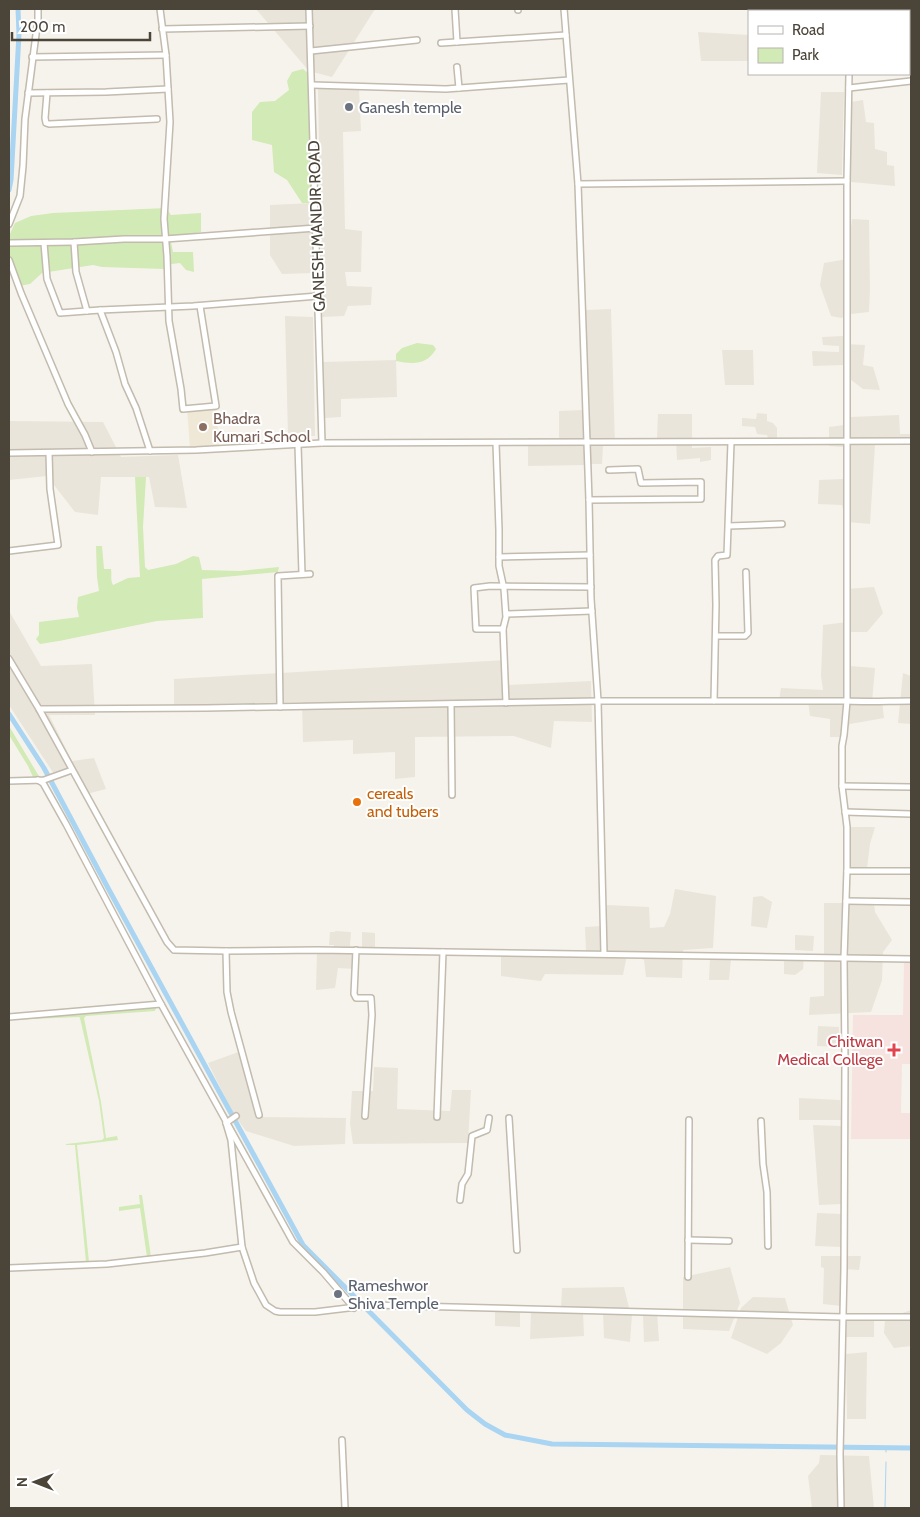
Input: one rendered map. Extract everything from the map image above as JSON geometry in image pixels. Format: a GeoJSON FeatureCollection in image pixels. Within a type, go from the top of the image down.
{"type":"FeatureCollection","features":[{"type":"Feature","properties":{"kind":"street"},"geometry":{"type":"LineString","coordinates":[[9,224],[20,196],[25,119],[38,9]]}},
{"type":"Feature","properties":{"kind":"street"},"geometry":{"type":"LineString","coordinates":[[160,9],[166,55],[170,122],[164,219],[169,321],[183,410],[216,406],[200,306]]}},
{"type":"Feature","properties":{"kind":"street","name":"GANESH MANDIR ROAD"},"geometry":{"type":"LineString","coordinates":[[310,9],[322,443]]}},
{"type":"Feature","properties":{"kind":"street"},"geometry":{"type":"LineString","coordinates":[[455,9],[458,42]]}},
{"type":"Feature","properties":{"kind":"street"},"geometry":{"type":"LineString","coordinates":[[564,9],[578,184],[591,588],[598,701],[604,954]]}},
{"type":"Feature","properties":{"kind":"street"},"geometry":{"type":"LineString","coordinates":[[162,29],[310,26]]}},
{"type":"Feature","properties":{"kind":"street"},"geometry":{"type":"LineString","coordinates":[[441,44],[566,36]]}},
{"type":"Feature","properties":{"kind":"street"},"geometry":{"type":"LineString","coordinates":[[311,52],[417,40]]}},
{"type":"Feature","properties":{"kind":"street"},"geometry":{"type":"LineString","coordinates":[[32,57],[166,55]]}},
{"type":"Feature","properties":{"kind":"street"},"geometry":{"type":"LineString","coordinates":[[457,67],[459,88]]}},
{"type":"Feature","properties":{"kind":"street"},"geometry":{"type":"LineString","coordinates":[[841,1508],[845,1064],[844,958],[847,871],[847,827],[842,786],[842,746],[847,701],[847,181],[849,75]]}},
{"type":"Feature","properties":{"kind":"street"},"geometry":{"type":"LineString","coordinates":[[312,85],[446,89],[570,80]]}},
{"type":"Feature","properties":{"kind":"street"},"geometry":{"type":"LineString","coordinates":[[849,88],[911,81]]}},
{"type":"Feature","properties":{"kind":"street"},"geometry":{"type":"LineString","coordinates":[[28,93],[168,90]]}},
{"type":"Feature","properties":{"kind":"street"},"geometry":{"type":"LineString","coordinates":[[47,93],[45,118],[46,123],[49,124],[157,120]]}},
{"type":"Feature","properties":{"kind":"street"},"geometry":{"type":"LineString","coordinates":[[578,184],[847,181]]}},
{"type":"Feature","properties":{"kind":"street"},"geometry":{"type":"LineString","coordinates":[[9,243],[165,239],[316,228]]}},
{"type":"Feature","properties":{"kind":"street"},"geometry":{"type":"LineString","coordinates":[[74,242],[76,272],[87,311]]}},
{"type":"Feature","properties":{"kind":"street"},"geometry":{"type":"LineString","coordinates":[[44,243],[47,279],[60,313],[200,306],[318,296]]}},
{"type":"Feature","properties":{"kind":"street"},"geometry":{"type":"LineString","coordinates":[[9,260],[21,294],[68,404],[92,452]]}},
{"type":"Feature","properties":{"kind":"street"},"geometry":{"type":"LineString","coordinates":[[100,310],[150,451]]}},
{"type":"Feature","properties":{"kind":"street"},"geometry":{"type":"LineString","coordinates":[[9,454],[150,451],[322,443],[911,441]]}},
{"type":"Feature","properties":{"kind":"street"},"geometry":{"type":"LineString","coordinates":[[714,701],[716,636],[715,560],[718,556],[727,555],[731,442]]}},
{"type":"Feature","properties":{"kind":"street"},"geometry":{"type":"LineString","coordinates":[[496,443],[500,530],[499,557],[506,614],[503,630],[506,702]]}},
{"type":"Feature","properties":{"kind":"street"},"geometry":{"type":"LineString","coordinates":[[298,444],[302,574]]}},
{"type":"Feature","properties":{"kind":"street"},"geometry":{"type":"LineString","coordinates":[[9,551],[58,545],[50,489],[49,453]]}},
{"type":"Feature","properties":{"kind":"street"},"geometry":{"type":"LineString","coordinates":[[589,500],[701,499],[701,482],[640,484],[638,469],[609,470]]}},
{"type":"Feature","properties":{"kind":"street"},"geometry":{"type":"LineString","coordinates":[[728,526],[782,524]]}},
{"type":"Feature","properties":{"kind":"street"},"geometry":{"type":"LineString","coordinates":[[499,557],[590,555]]}},
{"type":"Feature","properties":{"kind":"street"},"geometry":{"type":"LineString","coordinates":[[716,636],[745,636],[748,633],[746,572]]}},
{"type":"Feature","properties":{"kind":"street"},"geometry":{"type":"LineString","coordinates":[[280,707],[278,576],[310,574]]}},
{"type":"Feature","properties":{"kind":"street"},"geometry":{"type":"LineString","coordinates":[[503,630],[476,629],[474,588],[591,588]]}},
{"type":"Feature","properties":{"kind":"street"},"geometry":{"type":"LineString","coordinates":[[506,614],[592,611]]}},
{"type":"Feature","properties":{"kind":"street"},"geometry":{"type":"LineString","coordinates":[[9,659],[39,709],[167,942],[174,950],[356,950],[911,960]]}},
{"type":"Feature","properties":{"kind":"street"},"geometry":{"type":"LineString","coordinates":[[39,709],[598,701],[911,701]]}},
{"type":"Feature","properties":{"kind":"street"},"geometry":{"type":"LineString","coordinates":[[451,704],[452,795]]}},
{"type":"Feature","properties":{"kind":"street"},"geometry":{"type":"LineString","coordinates":[[9,781],[44,780],[66,774],[72,770]]}},
{"type":"Feature","properties":{"kind":"street"},"geometry":{"type":"LineString","coordinates":[[38,780],[43,783],[66,824],[161,1004],[293,1242],[323,1272],[354,1308]]}},
{"type":"Feature","properties":{"kind":"street"},"geometry":{"type":"LineString","coordinates":[[842,786],[911,787]]}},
{"type":"Feature","properties":{"kind":"street"},"geometry":{"type":"LineString","coordinates":[[845,812],[911,814]]}},
{"type":"Feature","properties":{"kind":"street"},"geometry":{"type":"LineString","coordinates":[[847,871],[911,871]]}},
{"type":"Feature","properties":{"kind":"street"},"geometry":{"type":"LineString","coordinates":[[846,901],[911,902]]}},
{"type":"Feature","properties":{"kind":"street"},"geometry":{"type":"LineString","coordinates":[[356,950],[354,994],[356,998],[371,998],[372,1015],[365,1116]]}},
{"type":"Feature","properties":{"kind":"street"},"geometry":{"type":"LineString","coordinates":[[226,951],[227,992],[231,1012],[259,1114]]}},
{"type":"Feature","properties":{"kind":"street"},"geometry":{"type":"LineString","coordinates":[[438,1117],[443,952]]}},
{"type":"Feature","properties":{"kind":"street"},"geometry":{"type":"LineString","coordinates":[[9,1017],[161,1004]]}},
{"type":"Feature","properties":{"kind":"street"},"geometry":{"type":"LineString","coordinates":[[228,1122],[236,1116]]}},
{"type":"Feature","properties":{"kind":"street"},"geometry":{"type":"LineString","coordinates":[[460,1200],[462,1184],[468,1174],[472,1136],[487,1130],[489,1118]]}},
{"type":"Feature","properties":{"kind":"street"},"geometry":{"type":"LineString","coordinates":[[509,1118],[517,1250]]}},
{"type":"Feature","properties":{"kind":"street"},"geometry":{"type":"LineString","coordinates":[[688,1277],[689,1120]]}},
{"type":"Feature","properties":{"kind":"street"},"geometry":{"type":"LineString","coordinates":[[761,1121],[763,1164],[768,1192],[768,1246]]}},
{"type":"Feature","properties":{"kind":"street"},"geometry":{"type":"LineString","coordinates":[[228,1122],[242,1247],[254,1283],[266,1305],[270,1309],[280,1312],[316,1312],[373,1305],[843,1317],[911,1317]]}},
{"type":"Feature","properties":{"kind":"street"},"geometry":{"type":"LineString","coordinates":[[688,1240],[729,1241]]}},
{"type":"Feature","properties":{"kind":"street"},"geometry":{"type":"LineString","coordinates":[[9,1268],[107,1264],[242,1247]]}},
{"type":"Feature","properties":{"kind":"street"},"geometry":{"type":"LineString","coordinates":[[342,1440],[345,1508]]}},
{"type":"Feature","properties":{"kind":"shaded area"},"geometry":{"type":"Polygon","coordinates":[[[256,9],[375,9],[332,77],[309,71],[256,9]]]}},
{"type":"Feature","properties":{"kind":"shaded area"},"geometry":{"type":"Polygon","coordinates":[[[911,9],[911,72],[910,10],[848,10],[911,9]]]}},
{"type":"Feature","properties":{"kind":"shaded area"},"geometry":{"type":"Polygon","coordinates":[[[698,32],[748,35],[748,61],[701,61],[698,32]]]}},
{"type":"Feature","properties":{"kind":"shaded area"},"geometry":{"type":"Polygon","coordinates":[[[318,88],[359,88],[361,131],[343,132],[345,229],[362,231],[361,272],[345,272],[347,286],[372,287],[371,305],[348,306],[344,316],[322,317],[318,88]]]}},
{"type":"Feature","properties":{"kind":"shaded area"},"geometry":{"type":"Polygon","coordinates":[[[821,92],[844,92],[842,175],[817,173],[821,92]]]}},
{"type":"Feature","properties":{"kind":"shaded area"},"geometry":{"type":"Polygon","coordinates":[[[863,100],[866,122],[874,123],[875,149],[887,152],[887,165],[894,166],[895,186],[851,182],[851,102],[863,100]]]}},
{"type":"Feature","properties":{"kind":"shaded area"},"geometry":{"type":"Polygon","coordinates":[[[312,203],[313,273],[282,274],[270,255],[270,205],[312,203]]]}},
{"type":"Feature","properties":{"kind":"shaded area"},"geometry":{"type":"Polygon","coordinates":[[[852,219],[869,220],[869,312],[851,314],[841,318],[831,316],[820,285],[824,263],[847,259],[852,219]]]}},
{"type":"Feature","properties":{"kind":"shaded area"},"geometry":{"type":"Polygon","coordinates":[[[611,309],[615,446],[603,446],[602,464],[590,464],[585,310],[611,309]]]}},
{"type":"Feature","properties":{"kind":"shaded area"},"geometry":{"type":"Polygon","coordinates":[[[285,316],[313,317],[315,436],[288,436],[285,316]]]}},
{"type":"Feature","properties":{"kind":"shaded area"},"geometry":{"type":"Polygon","coordinates":[[[843,336],[844,344],[865,345],[863,365],[873,367],[880,390],[863,389],[850,379],[843,365],[813,366],[812,351],[839,352],[839,346],[823,345],[822,337],[843,336]]]}},
{"type":"Feature","properties":{"kind":"shaded area"},"geometry":{"type":"Polygon","coordinates":[[[722,350],[753,350],[754,385],[725,385],[722,350]]]}},
{"type":"Feature","properties":{"kind":"shaded area"},"geometry":{"type":"Polygon","coordinates":[[[396,360],[397,397],[341,399],[341,417],[325,418],[323,362],[396,360]]]}},
{"type":"Feature","properties":{"kind":"shaded area","name":"Bhadra Kumari School"},"geometry":{"type":"Polygon","coordinates":[[[216,406],[219,446],[190,449],[187,408],[216,406]]]}},
{"type":"Feature","properties":{"kind":"shaded area"},"geometry":{"type":"Polygon","coordinates":[[[583,410],[585,465],[528,466],[528,438],[559,438],[559,411],[583,410]]]}},
{"type":"Feature","properties":{"kind":"shaded area"},"geometry":{"type":"Polygon","coordinates":[[[757,413],[767,414],[767,421],[773,423],[777,428],[777,438],[768,438],[767,435],[757,434],[755,427],[742,426],[742,418],[756,419],[757,413]]]}},
{"type":"Feature","properties":{"kind":"shaded area"},"geometry":{"type":"Polygon","coordinates":[[[658,414],[692,414],[692,448],[711,447],[711,460],[700,462],[700,458],[677,460],[676,440],[657,439],[658,414]]]}},
{"type":"Feature","properties":{"kind":"shaded area"},"geometry":{"type":"Polygon","coordinates":[[[899,415],[900,434],[910,434],[911,425],[911,458],[910,444],[875,445],[870,524],[847,522],[842,505],[818,504],[819,480],[843,479],[843,447],[829,446],[829,427],[844,425],[850,417],[899,415]]]}},
{"type":"Feature","properties":{"kind":"shaded area"},"geometry":{"type":"Polygon","coordinates":[[[9,421],[103,422],[121,457],[178,455],[187,508],[155,507],[149,477],[101,477],[98,515],[75,512],[47,476],[9,480],[9,421]]]}},
{"type":"Feature","properties":{"kind":"shaded area"},"geometry":{"type":"Polygon","coordinates":[[[874,587],[883,613],[867,632],[850,632],[850,666],[875,668],[872,702],[882,701],[884,718],[850,724],[844,735],[830,737],[830,719],[810,716],[808,701],[779,701],[781,688],[823,690],[821,676],[823,625],[847,622],[847,589],[874,587]]]}},
{"type":"Feature","properties":{"kind":"shaded area"},"geometry":{"type":"Polygon","coordinates":[[[9,611],[41,666],[92,664],[95,715],[49,715],[72,761],[94,758],[106,789],[83,795],[70,769],[54,774],[9,705],[9,611]]]}},
{"type":"Feature","properties":{"kind":"shaded area"},"geometry":{"type":"Polygon","coordinates":[[[506,660],[508,685],[591,681],[592,722],[554,721],[551,748],[514,736],[415,737],[415,777],[395,779],[395,752],[353,754],[353,740],[303,742],[302,702],[174,705],[174,679],[506,660]]]}},
{"type":"Feature","properties":{"kind":"shaded area"},"geometry":{"type":"Polygon","coordinates":[[[903,673],[911,676],[911,724],[898,723],[903,673]]]}},
{"type":"Feature","properties":{"kind":"shaded area"},"geometry":{"type":"Polygon","coordinates":[[[847,827],[875,827],[870,844],[867,868],[847,869],[847,827]]]}},
{"type":"Feature","properties":{"kind":"shaded area"},"geometry":{"type":"Polygon","coordinates":[[[675,889],[716,896],[713,948],[683,950],[682,978],[646,977],[644,960],[631,954],[627,955],[623,975],[545,974],[541,981],[501,976],[501,952],[605,953],[586,951],[585,927],[603,926],[607,905],[649,907],[650,928],[664,927],[670,914],[675,889]]]}},
{"type":"Feature","properties":{"kind":"shaded area"},"geometry":{"type":"Polygon","coordinates":[[[762,896],[772,902],[767,928],[751,926],[753,897],[762,896]]]}},
{"type":"Feature","properties":{"kind":"shaded area"},"geometry":{"type":"Polygon","coordinates":[[[824,903],[874,903],[875,912],[892,940],[883,952],[882,980],[871,1012],[809,1015],[810,997],[824,996],[824,903]]]}},
{"type":"Feature","properties":{"kind":"shaded area"},"geometry":{"type":"Polygon","coordinates":[[[330,932],[351,932],[350,946],[362,947],[362,932],[375,933],[375,951],[356,950],[355,969],[338,968],[335,988],[316,990],[317,950],[334,950],[334,945],[329,945],[330,932]]]}},
{"type":"Feature","properties":{"kind":"shaded area"},"geometry":{"type":"Polygon","coordinates":[[[795,935],[814,936],[813,951],[795,950],[795,935]]]}},
{"type":"Feature","properties":{"kind":"shaded area"},"geometry":{"type":"Polygon","coordinates":[[[784,957],[804,957],[803,969],[795,975],[784,974],[784,957]]]}},
{"type":"Feature","properties":{"kind":"shaded area"},"geometry":{"type":"Polygon","coordinates":[[[710,959],[731,960],[729,980],[709,980],[710,959]]]}},
{"type":"Feature","properties":{"kind":"shaded area","name":"Chitwan Medical College"},"geometry":{"type":"Polygon","coordinates":[[[904,962],[911,962],[911,1064],[902,1064],[901,1113],[911,1113],[911,1139],[851,1139],[853,1015],[903,1015],[904,962]]]}},
{"type":"Feature","properties":{"kind":"shaded area"},"geometry":{"type":"Polygon","coordinates":[[[818,1026],[839,1027],[838,1047],[817,1046],[818,1026]]]}},
{"type":"Feature","properties":{"kind":"shaded area"},"geometry":{"type":"Polygon","coordinates":[[[244,1050],[261,1117],[346,1118],[345,1144],[294,1146],[246,1131],[234,1115],[208,1063],[244,1050]]]}},
{"type":"Feature","properties":{"kind":"shaded area"},"geometry":{"type":"Polygon","coordinates":[[[374,1067],[398,1068],[397,1109],[450,1111],[452,1090],[471,1090],[468,1143],[353,1144],[350,1124],[352,1091],[373,1091],[374,1067]]]}},
{"type":"Feature","properties":{"kind":"shaded area"},"geometry":{"type":"Polygon","coordinates":[[[799,1098],[840,1100],[841,1120],[799,1120],[799,1098]]]}},
{"type":"Feature","properties":{"kind":"shaded area"},"geometry":{"type":"Polygon","coordinates":[[[813,1125],[841,1126],[842,1204],[819,1205],[813,1125]]]}},
{"type":"Feature","properties":{"kind":"shaded area"},"geometry":{"type":"Polygon","coordinates":[[[817,1213],[842,1214],[842,1247],[815,1246],[817,1213]]]}},
{"type":"Feature","properties":{"kind":"shaded area"},"geometry":{"type":"Polygon","coordinates":[[[821,1256],[861,1256],[859,1270],[844,1269],[842,1306],[823,1304],[824,1268],[821,1267],[821,1256]]]}},
{"type":"Feature","properties":{"kind":"shaded area"},"geometry":{"type":"Polygon","coordinates":[[[730,1267],[740,1303],[729,1331],[683,1329],[683,1277],[730,1267]]]}},
{"type":"Feature","properties":{"kind":"shaded area"},"geometry":{"type":"Polygon","coordinates":[[[624,1287],[629,1308],[561,1308],[562,1288],[624,1287]]]}},
{"type":"Feature","properties":{"kind":"shaded area"},"geometry":{"type":"Polygon","coordinates":[[[753,1297],[785,1298],[793,1325],[781,1343],[767,1354],[731,1338],[741,1308],[753,1297]]]}},
{"type":"Feature","properties":{"kind":"shaded area"},"geometry":{"type":"Polygon","coordinates":[[[911,1310],[911,1346],[894,1348],[884,1333],[885,1319],[911,1310]]]}},
{"type":"Feature","properties":{"kind":"shaded area"},"geometry":{"type":"Polygon","coordinates":[[[495,1311],[520,1312],[520,1327],[495,1326],[495,1311]]]}},
{"type":"Feature","properties":{"kind":"shaded area"},"geometry":{"type":"Polygon","coordinates":[[[531,1311],[583,1312],[584,1336],[530,1339],[531,1311]]]}},
{"type":"Feature","properties":{"kind":"shaded area"},"geometry":{"type":"Polygon","coordinates":[[[603,1313],[632,1314],[630,1342],[604,1338],[603,1313]]]}},
{"type":"Feature","properties":{"kind":"shaded area"},"geometry":{"type":"Polygon","coordinates":[[[657,1313],[659,1341],[644,1342],[643,1314],[657,1313]]]}},
{"type":"Feature","properties":{"kind":"shaded area"},"geometry":{"type":"Polygon","coordinates":[[[874,1319],[874,1337],[846,1337],[847,1320],[874,1319]]]}},
{"type":"Feature","properties":{"kind":"shaded area"},"geometry":{"type":"Polygon","coordinates":[[[867,1352],[866,1419],[847,1419],[846,1354],[867,1352]]]}},
{"type":"Feature","properties":{"kind":"shaded area"},"geometry":{"type":"Polygon","coordinates":[[[820,1455],[869,1456],[874,1508],[812,1508],[808,1476],[819,1463],[820,1455]]]}},
{"type":"Feature","properties":{"kind":"green space"},"geometry":{"type":"Polygon","coordinates":[[[303,69],[308,73],[312,203],[302,203],[287,180],[274,172],[272,145],[252,140],[252,112],[260,102],[275,101],[289,90],[287,81],[292,72],[303,69]]]}},
{"type":"Feature","properties":{"kind":"green space"},"geometry":{"type":"Polygon","coordinates":[[[166,208],[171,215],[201,213],[201,232],[170,237],[173,252],[193,252],[194,272],[186,270],[180,263],[172,264],[164,269],[93,265],[42,273],[30,284],[19,286],[16,281],[8,250],[9,236],[15,223],[31,216],[53,213],[166,208]]]}},
{"type":"Feature","properties":{"kind":"green space"},"geometry":{"type":"Polygon","coordinates":[[[417,343],[433,345],[436,349],[432,355],[423,361],[408,363],[396,361],[396,354],[402,348],[417,343]]]}},
{"type":"Feature","properties":{"kind":"green space"},"geometry":{"type":"Polygon","coordinates":[[[135,477],[146,477],[143,527],[145,567],[148,570],[176,564],[193,556],[199,557],[202,570],[240,571],[279,567],[278,572],[202,579],[203,618],[157,621],[40,644],[36,639],[39,635],[39,622],[79,617],[77,608],[78,597],[99,591],[96,546],[102,546],[104,569],[111,569],[113,585],[128,578],[140,577],[135,477]]]}},
{"type":"Feature","properties":{"kind":"green space"},"geometry":{"type":"Polygon","coordinates":[[[9,726],[40,778],[9,778],[33,777],[9,735],[9,726]]]}},
{"type":"Feature","properties":{"kind":"green space"},"geometry":{"type":"Polygon","coordinates":[[[156,1008],[155,1011],[86,1016],[84,1018],[101,1102],[106,1138],[117,1136],[118,1140],[77,1145],[89,1262],[86,1262],[75,1145],[66,1144],[102,1140],[104,1138],[99,1101],[80,1018],[9,1019],[156,1008]]]}},
{"type":"Feature","properties":{"kind":"green space"},"geometry":{"type":"Polygon","coordinates":[[[139,1195],[142,1195],[151,1257],[147,1257],[140,1208],[119,1211],[119,1207],[140,1204],[139,1195]]]}},
{"type":"Feature","properties":{"kind":"waterway"},"geometry":{"type":"LineString","coordinates":[[9,190],[19,34],[18,9]]}},
{"type":"Feature","properties":{"kind":"waterway"},"geometry":{"type":"LineString","coordinates":[[9,714],[44,768],[303,1245],[467,1410],[485,1424],[505,1435],[552,1444],[911,1448]]}},
{"type":"Feature","properties":{"kind":"waterway"},"geometry":{"type":"LineString","coordinates":[[885,1508],[886,1462]]}},
{"type":"Feature","properties":{"kind":"place","name":"Ganesh temple"},"geometry":{"type":"Point","coordinates":[349,107]}},
{"type":"Feature","properties":{"kind":"place","name":"Bhadra Kumari School"},"geometry":{"type":"Point","coordinates":[203,427]}},
{"type":"Feature","properties":{"kind":"place","name":"cereals and tubers"},"geometry":{"type":"Point","coordinates":[357,802]}},
{"type":"Feature","properties":{"kind":"place","name":"Chitwan Medical College"},"geometry":{"type":"Point","coordinates":[894,1050]}},
{"type":"Feature","properties":{"kind":"place","name":"Rameshwor Shiva Temple"},"geometry":{"type":"Point","coordinates":[338,1294]}}]}
